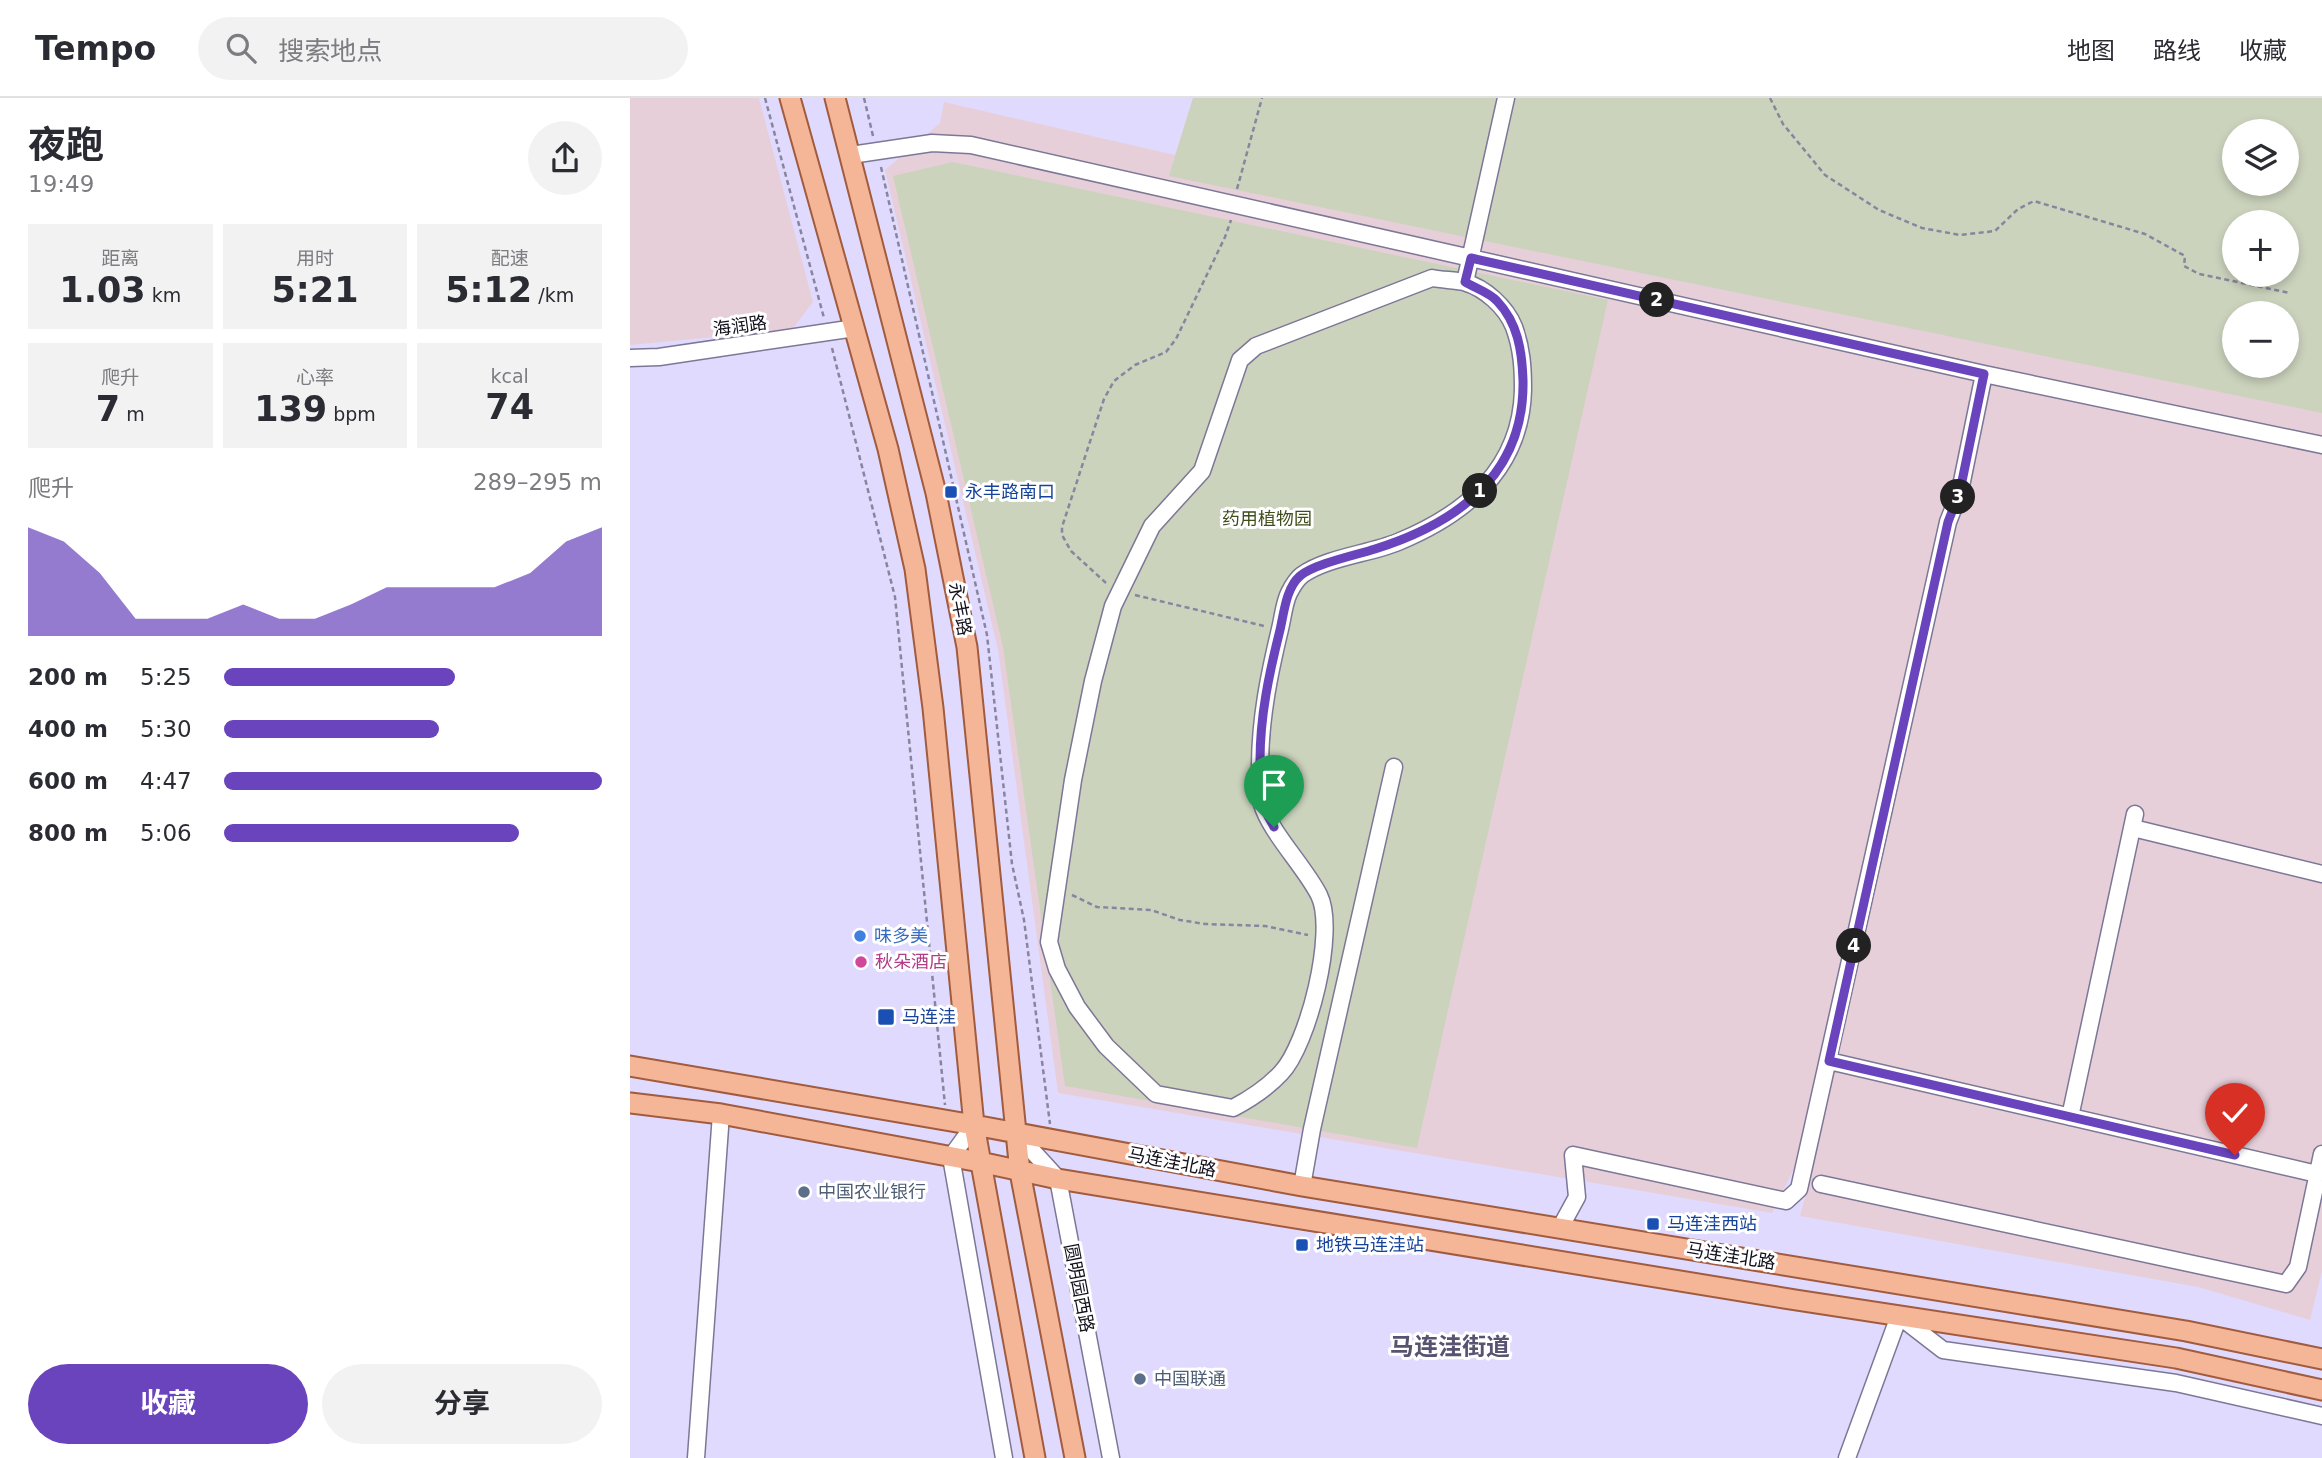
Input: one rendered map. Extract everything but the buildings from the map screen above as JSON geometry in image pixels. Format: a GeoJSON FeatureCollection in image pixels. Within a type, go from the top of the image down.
{"type":"FeatureCollection","features":[{"type":"Feature","properties":{"kind":"main road","name":"永丰路"},"geometry":{"type":"LineString","coordinates":[[790,98],[888,449],[912,556],[926,638],[974,1125],[980,1162]]}},
{"type":"Feature","properties":{"kind":"main road","name":"永丰路"},"geometry":{"type":"LineString","coordinates":[[835,98],[936,493],[967,647],[1020,1172]]}},
{"type":"Feature","properties":{"kind":"main road"},"geometry":{"type":"LineString","coordinates":[[630,1066],[974,1125]]}},
{"type":"Feature","properties":{"kind":"main road"},"geometry":{"type":"LineString","coordinates":[[630,1103],[721,1114],[980,1162],[1035,1458]]}},
{"type":"Feature","properties":{"kind":"main road","name":"马连洼北路"},"geometry":{"type":"LineString","coordinates":[[974,1125],[1301,1186],[2186,1331],[2322,1359]]}},
{"type":"Feature","properties":{"kind":"main road","name":"马连洼北路"},"geometry":{"type":"LineString","coordinates":[[980,1162],[1058,1179],[2176,1358],[2322,1390]]}},
{"type":"Feature","properties":{"kind":"main road","name":"圆明园西路"},"geometry":{"type":"LineString","coordinates":[[1020,1172],[1075,1458]]}},
{"type":"Feature","properties":{"kind":"street"},"geometry":{"type":"LineString","coordinates":[[1465,282],[1506,98]]}},
{"type":"Feature","properties":{"kind":"street"},"geometry":{"type":"LineString","coordinates":[[850,156],[932,143],[971,145],[1984,374],[2322,445]]}},
{"type":"Feature","properties":{"kind":"street"},"geometry":{"type":"LineString","coordinates":[[1432,278],[1465,282],[1496,300],[1512,323],[1522,351],[1522,412],[1514,441],[1495,475],[1469,502],[1438,522],[1397,542],[1325,565],[1300,576],[1288,594],[1267,684],[1260,734],[1259,777],[1262,805],[1320,897],[1326,925],[1320,974],[1298,1048],[1282,1073],[1255,1095],[1233,1108],[1156,1094],[1106,1046],[1077,1007],[1057,969],[1049,942],[1073,780],[1093,681],[1113,606],[1152,526],[1202,471],[1240,360],[1256,346],[1432,278]]}},
{"type":"Feature","properties":{"kind":"street","name":"海润路"},"geometry":{"type":"LineString","coordinates":[[630,358],[659,357],[855,328]]}},
{"type":"Feature","properties":{"kind":"street"},"geometry":{"type":"LineString","coordinates":[[1560,1228],[1577,1197],[1573,1156],[1786,1200],[1799,1189],[1948,522],[1960,491],[1984,374]]}},
{"type":"Feature","properties":{"kind":"street"},"geometry":{"type":"LineString","coordinates":[[1301,1186],[1394,767]]}},
{"type":"Feature","properties":{"kind":"street"},"geometry":{"type":"LineString","coordinates":[[2070,1117],[2134,821],[2322,874]]}},
{"type":"Feature","properties":{"kind":"street"},"geometry":{"type":"LineString","coordinates":[[1829,1061],[2317,1174]]}},
{"type":"Feature","properties":{"kind":"street"},"geometry":{"type":"LineString","coordinates":[[696,1458],[721,1114]]}},
{"type":"Feature","properties":{"kind":"street"},"geometry":{"type":"LineString","coordinates":[[974,1125],[951,1157],[1004,1458]]}},
{"type":"Feature","properties":{"kind":"street"},"geometry":{"type":"LineString","coordinates":[[1016,1133],[1058,1179]]}},
{"type":"Feature","properties":{"kind":"street"},"geometry":{"type":"LineString","coordinates":[[1821,1184],[2286,1284],[2298,1267],[2322,1154]]}},
{"type":"Feature","properties":{"kind":"street","name":"圆明园西路"},"geometry":{"type":"LineString","coordinates":[[1058,1179],[1111,1458]]}},
{"type":"Feature","properties":{"kind":"street"},"geometry":{"type":"LineString","coordinates":[[1847,1458],[1899,1315]]}},
{"type":"Feature","properties":{"kind":"street","name":"马连洼北路"},"geometry":{"type":"LineString","coordinates":[[1899,1315],[1943,1350],[2176,1382],[2322,1416]]}},
{"type":"Feature","properties":{"kind":"path"},"geometry":{"type":"LineString","coordinates":[[765,98],[895,597],[947,1120]]}},
{"type":"Feature","properties":{"kind":"path"},"geometry":{"type":"LineString","coordinates":[[1262,98],[1225,237],[1176,339],[1166,352],[1123,373],[1114,381],[1104,399],[1062,527],[1062,535],[1071,551],[1098,579],[1120,590],[1144,599],[1280,631]]}},
{"type":"Feature","properties":{"kind":"path"},"geometry":{"type":"LineString","coordinates":[[1770,98],[1783,124],[1825,175],[1879,210],[1922,228],[1960,235],[1995,231],[2018,209],[2034,201],[2145,234],[2185,256],[2184,266],[2199,274],[2290,293]]}},
{"type":"Feature","properties":{"kind":"path"},"geometry":{"type":"LineString","coordinates":[[1056,890],[1097,907],[1151,910],[1180,920],[1205,924],[1265,926],[1324,938]]}},
{"type":"Feature","properties":{"kind":"shaded area"},"geometry":{"type":"Polygon","coordinates":[[[630,98],[759,98],[813,302],[792,330],[630,345],[630,98]]]}},
{"type":"Feature","properties":{"kind":"shaded area"},"geometry":{"type":"Polygon","coordinates":[[[1193,98],[2322,98],[2322,1271],[2310,1320],[2198,1287],[1800,1216],[1815,1159],[1801,1155],[1772,1213],[1058,1093],[998,650],[885,170],[940,123],[944,102],[1175,155],[1193,98]]]}},
{"type":"Feature","properties":{"kind":"green space"},"geometry":{"type":"Polygon","coordinates":[[[1193,98],[2322,98],[2322,413],[1169,176],[1193,98]]]}},
{"type":"Feature","properties":{"kind":"green space","name":"药用植物园"},"geometry":{"type":"Polygon","coordinates":[[[953,162],[1608,300],[1417,1148],[1065,1086],[1003,647],[893,176],[953,162]]]}},
{"type":"Feature","properties":{"kind":"place","name":"永丰路南口"},"geometry":{"type":"Point","coordinates":[951,492]}},
{"type":"Feature","properties":{"kind":"place","name":"味多美"},"geometry":{"type":"Point","coordinates":[860,936]}},
{"type":"Feature","properties":{"kind":"place","name":"秋朵酒店"},"geometry":{"type":"Point","coordinates":[861,962]}},
{"type":"Feature","properties":{"kind":"place","name":"马连洼"},"geometry":{"type":"Point","coordinates":[886,1017]}},
{"type":"Feature","properties":{"kind":"place","name":"中国农业银行"},"geometry":{"type":"Point","coordinates":[804,1192]}},
{"type":"Feature","properties":{"kind":"place","name":"马连洼西站"},"geometry":{"type":"Point","coordinates":[1653,1224]}},
{"type":"Feature","properties":{"kind":"place","name":"地铁马连洼站"},"geometry":{"type":"Point","coordinates":[1302,1245]}},
{"type":"Feature","properties":{"kind":"place","name":"中国联通"},"geometry":{"type":"Point","coordinates":[1140,1379]}},
{"type":"Feature","properties":{"kind":"district","name":"马连洼街道"},"geometry":{"type":"Point","coordinates":[1450,1347]}},
{"type":"Feature","properties":{"kind":"route"},"geometry":{"type":"LineString","coordinates":[[1274,827],[1262,805],[1259,777],[1260,734],[1267,684],[1288,594],[1300,576],[1325,565],[1397,542],[1438,522],[1469,502],[1495,475],[1514,441],[1522,412],[1522,351],[1512,323],[1496,300],[1465,282],[1471,258],[1984,374],[1960,491],[1948,522],[1829,1061],[2235,1155]]}}]}
